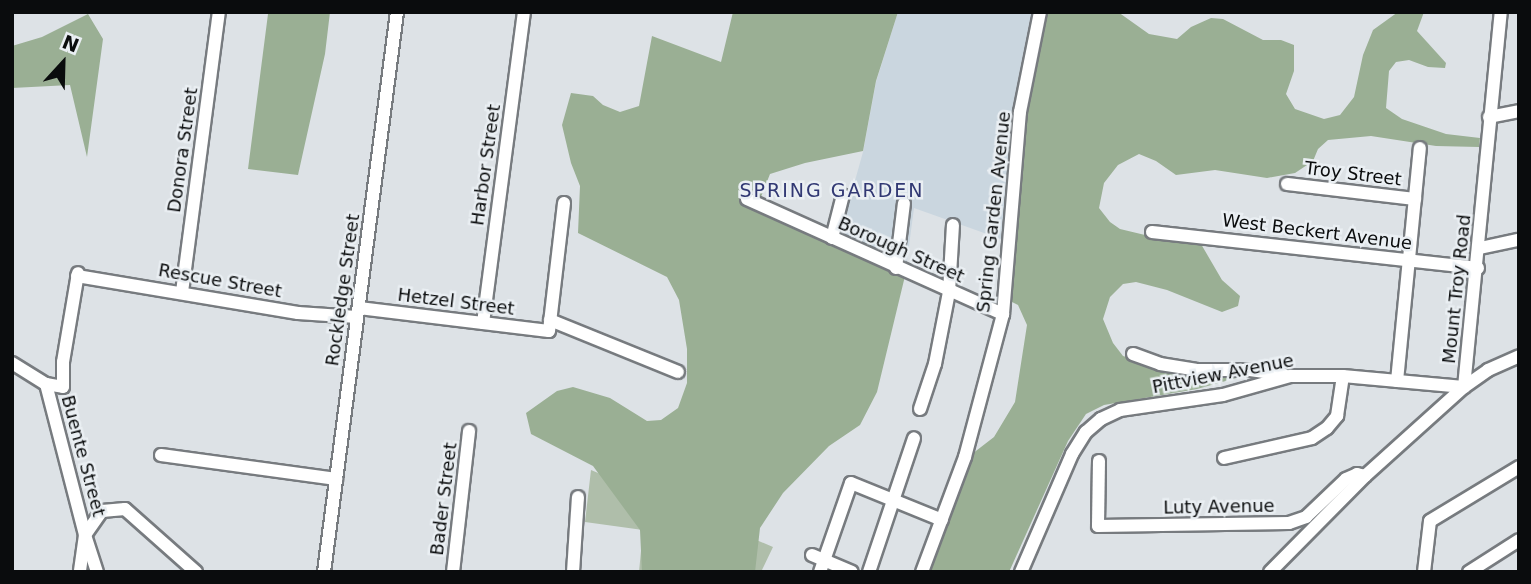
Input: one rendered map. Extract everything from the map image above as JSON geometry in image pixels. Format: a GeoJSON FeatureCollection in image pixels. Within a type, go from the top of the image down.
{"type":"FeatureCollection","features":[{"type":"Feature","properties":{"kind":"street","name":"Donora Street"},"geometry":{"type":"LineString","coordinates":[[182,292],[219,12]]}},
{"type":"Feature","properties":{"kind":"street","name":"Rockledge Street"},"geometry":{"type":"LineString","coordinates":[[324,572],[397,12]]}},
{"type":"Feature","properties":{"kind":"street","name":"Harbor Street"},"geometry":{"type":"LineString","coordinates":[[483,323],[524,12]]}},
{"type":"Feature","properties":{"kind":"street","name":"Spring Garden Avenue"},"geometry":{"type":"LineString","coordinates":[[922,572],[972,434],[1003,314],[1020,112],[1040,12]]}},
{"type":"Feature","properties":{"kind":"street","name":"Mount Troy Road"},"geometry":{"type":"LineString","coordinates":[[1270,572],[1365,476],[1464,387],[1480,248],[1489,117],[1501,12]]}},
{"type":"Feature","properties":{"kind":"street"},"geometry":{"type":"LineString","coordinates":[[1489,117],[1519,111]]}},
{"type":"Feature","properties":{"kind":"street"},"geometry":{"type":"LineString","coordinates":[[1398,381],[1407,260],[1420,148]]}},
{"type":"Feature","properties":{"kind":"street","name":"Troy Street"},"geometry":{"type":"LineString","coordinates":[[1287,184],[1415,199]]}},
{"type":"Feature","properties":{"kind":"street"},"geometry":{"type":"LineString","coordinates":[[832,238],[843,195]]}},
{"type":"Feature","properties":{"kind":"street","name":"Borough Street"},"geometry":{"type":"LineString","coordinates":[[747,199],[1003,314]]}},
{"type":"Feature","properties":{"kind":"street"},"geometry":{"type":"LineString","coordinates":[[550,326],[564,203]]}},
{"type":"Feature","properties":{"kind":"street"},"geometry":{"type":"LineString","coordinates":[[896,268],[904,203]]}},
{"type":"Feature","properties":{"kind":"street"},"geometry":{"type":"LineString","coordinates":[[920,409],[935,364],[949,292],[953,225]]}},
{"type":"Feature","properties":{"kind":"street","name":"West Beckert Avenue"},"geometry":{"type":"LineString","coordinates":[[1152,232],[1478,268]]}},
{"type":"Feature","properties":{"kind":"street"},"geometry":{"type":"LineString","coordinates":[[1480,248],[1519,240]]}},
{"type":"Feature","properties":{"kind":"street","name":"Rescue Street"},"geometry":{"type":"LineString","coordinates":[[46,383],[63,387],[63,362],[78,275],[298,313],[358,312]]}},
{"type":"Feature","properties":{"kind":"street","name":"Hetzel Street"},"geometry":{"type":"LineString","coordinates":[[358,312],[550,326],[678,372]]}},
{"type":"Feature","properties":{"kind":"street"},"geometry":{"type":"LineString","coordinates":[[1133,354],[1160,364],[1196,370],[1250,370],[1290,376]]}},
{"type":"Feature","properties":{"kind":"street"},"geometry":{"type":"LineString","coordinates":[[1464,387],[1488,370],[1519,356]]}},
{"type":"Feature","properties":{"kind":"street","name":"Buente Street"},"geometry":{"type":"LineString","coordinates":[[12,363],[46,383],[97,572]]}},
{"type":"Feature","properties":{"kind":"street","name":"Pittview Avenue"},"geometry":{"type":"LineString","coordinates":[[1021,572],[1072,454],[1086,432],[1101,419],[1121,410],[1223,395],[1290,376],[1343,376],[1464,387]]}},
{"type":"Feature","properties":{"kind":"street"},"geometry":{"type":"LineString","coordinates":[[1223,458],[1312,438],[1327,428],[1337,416],[1343,376]]}},
{"type":"Feature","properties":{"kind":"street","name":"Bader Street"},"geometry":{"type":"LineString","coordinates":[[453,572],[469,431]]}},
{"type":"Feature","properties":{"kind":"street"},"geometry":{"type":"LineString","coordinates":[[869,572],[914,438]]}},
{"type":"Feature","properties":{"kind":"street"},"geometry":{"type":"LineString","coordinates":[[161,455],[336,479]]}},
{"type":"Feature","properties":{"kind":"street","name":"Luty Avenue"},"geometry":{"type":"LineString","coordinates":[[1099,461],[1098,526],[1289,523],[1306,517],[1346,479],[1357,474],[1365,476]]}},
{"type":"Feature","properties":{"kind":"street"},"geometry":{"type":"LineString","coordinates":[[1424,572],[1430,521],[1519,467]]}},
{"type":"Feature","properties":{"kind":"street"},"geometry":{"type":"LineString","coordinates":[[822,566],[851,483],[942,520]]}},
{"type":"Feature","properties":{"kind":"street"},"geometry":{"type":"LineString","coordinates":[[573,572],[578,497]]}},
{"type":"Feature","properties":{"kind":"street"},"geometry":{"type":"LineString","coordinates":[[80,572],[85,535],[102,511],[125,509],[136,515],[195,572]]}},
{"type":"Feature","properties":{"kind":"street"},"geometry":{"type":"LineString","coordinates":[[1469,572],[1519,540]]}},
{"type":"Feature","properties":{"kind":"street"},"geometry":{"type":"LineString","coordinates":[[812,555],[822,566],[852,572]]}},
{"type":"Feature","properties":{"kind":"shaded area"},"geometry":{"type":"Polygon","coordinates":[[[898,12],[1032,12],[1012,128],[1001,239],[914,208],[905,276],[837,245],[863,152],[876,82],[898,12]]]}},
{"type":"Feature","properties":{"kind":"green space"},"geometry":{"type":"Polygon","coordinates":[[[259,12],[330,12],[325,54],[298,175],[248,169],[268,14],[259,12]]]}},
{"type":"Feature","properties":{"kind":"green space"},"geometry":{"type":"Polygon","coordinates":[[[733,12],[898,12],[876,81],[863,151],[805,163],[770,174],[757,207],[905,276],[877,392],[860,425],[829,446],[783,493],[760,528],[755,572],[642,572],[640,530],[593,466],[531,434],[526,413],[557,391],[573,387],[610,398],[647,421],[661,420],[678,408],[687,383],[687,349],[679,300],[667,277],[578,233],[580,186],[571,163],[562,125],[571,93],[593,96],[603,105],[620,112],[639,106],[652,36],[721,62],[733,12]]]}},
{"type":"Feature","properties":{"kind":"green space"},"geometry":{"type":"Polygon","coordinates":[[[1045,12],[1118,12],[1149,34],[1177,39],[1191,27],[1211,18],[1223,19],[1263,40],[1281,40],[1294,45],[1294,71],[1286,94],[1295,109],[1324,119],[1340,115],[1354,97],[1363,55],[1373,30],[1398,12],[1424,12],[1417,31],[1446,63],[1445,68],[1428,67],[1409,60],[1396,62],[1389,71],[1386,108],[1402,119],[1446,134],[1480,138],[1479,147],[1436,146],[1371,136],[1328,140],[1318,149],[1313,161],[1295,173],[1267,178],[1215,170],[1176,175],[1156,161],[1139,154],[1118,165],[1104,183],[1099,208],[1110,222],[1120,229],[1201,244],[1222,280],[1240,296],[1238,306],[1222,312],[1167,290],[1136,282],[1123,284],[1110,297],[1103,319],[1113,343],[1123,356],[1142,362],[1249,370],[1240,377],[1197,389],[1104,405],[1086,414],[1068,441],[1009,572],[930,572],[972,454],[994,437],[1015,402],[1027,325],[1018,305],[1010,301],[1022,136],[1045,12]]]}},
{"type":"Feature","properties":{"kind":"green space"},"geometry":{"type":"Polygon","coordinates":[[[88,14],[103,39],[87,157],[70,85],[12,88],[12,46],[42,37],[88,14]]]}},
{"type":"Feature","properties":{"kind":"green space"},"geometry":{"type":"Polygon","coordinates":[[[591,470],[773,547],[761,572],[639,572],[643,530],[585,522],[591,470]]]}},
{"type":"Feature","properties":{"kind":"district","name":"SPRING GARDEN"},"geometry":{"type":"Point","coordinates":[832,191]}}]}
